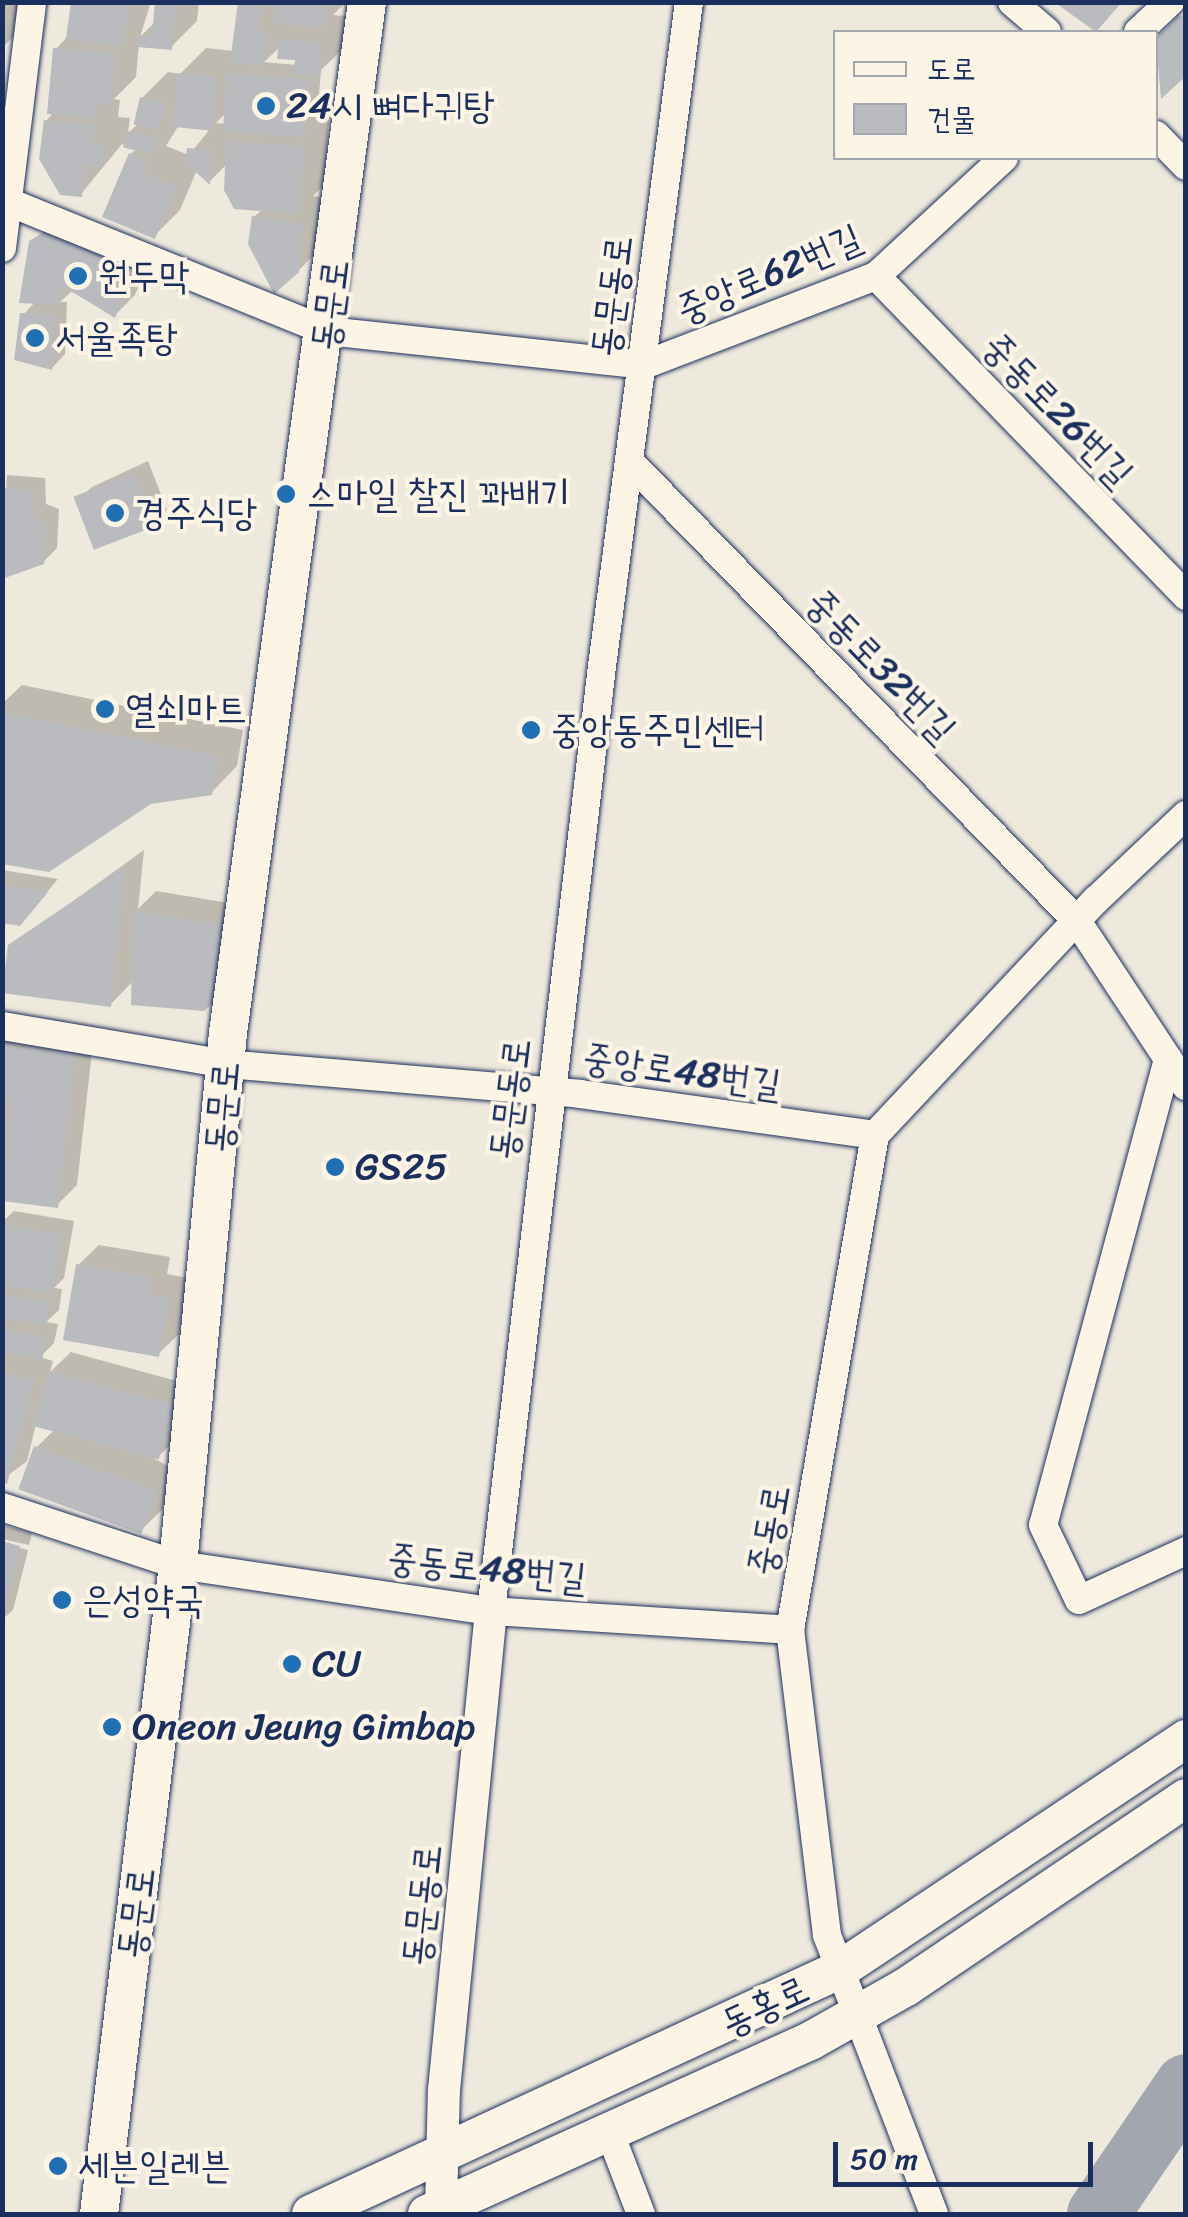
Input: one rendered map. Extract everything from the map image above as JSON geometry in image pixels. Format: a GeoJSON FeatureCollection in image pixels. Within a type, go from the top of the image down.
{"type":"FeatureCollection","features":[{"type":"Feature","properties":{"kind":"main road","name":"동문로"},"geometry":{"type":"LineString","coordinates":[[99,2214],[178,1564],[226,1064],[327,331],[367,2]]}},
{"type":"Feature","properties":{"kind":"main road","name":"동홍로"},"geometry":{"type":"LineString","coordinates":[[311,2214],[841,1969],[1186,1739]]}},
{"type":"Feature","properties":{"kind":"main road","name":"동홍로"},"geometry":{"type":"LineString","coordinates":[[434,2212],[855,2017],[1186,1798]]}},
{"type":"Feature","properties":{"kind":"street"},"geometry":{"type":"LineString","coordinates":[[2,248],[12,106],[32,2]]}},
{"type":"Feature","properties":{"kind":"street","name":"동문동로"},"geometry":{"type":"LineString","coordinates":[[434,2212],[491,1611],[550,1092],[689,2]]}},
{"type":"Feature","properties":{"kind":"street"},"geometry":{"type":"LineString","coordinates":[[1012,2],[1045,30]]}},
{"type":"Feature","properties":{"kind":"street"},"geometry":{"type":"LineString","coordinates":[[1140,30],[1170,2]]}},
{"type":"Feature","properties":{"kind":"street"},"geometry":{"type":"LineString","coordinates":[[1158,138],[1186,166]]}},
{"type":"Feature","properties":{"kind":"street","name":"중앙로62번길"},"geometry":{"type":"LineString","coordinates":[[7,206],[327,331],[644,366],[876,276],[1002,160]]}},
{"type":"Feature","properties":{"kind":"street","name":"중동로26번길"},"geometry":{"type":"LineString","coordinates":[[876,276],[1186,596]]}},
{"type":"Feature","properties":{"kind":"street","name":"중동로32번길"},"geometry":{"type":"LineString","coordinates":[[632,464],[1077,921]]}},
{"type":"Feature","properties":{"kind":"street"},"geometry":{"type":"LineString","coordinates":[[875,1135],[1077,921],[1186,815]]}},
{"type":"Feature","properties":{"kind":"street"},"geometry":{"type":"LineString","coordinates":[[1077,921],[1186,1086]]}},
{"type":"Feature","properties":{"kind":"street","name":"중앙로48번길"},"geometry":{"type":"LineString","coordinates":[[2,1026],[226,1064],[550,1092],[875,1135]]}},
{"type":"Feature","properties":{"kind":"street"},"geometry":{"type":"LineString","coordinates":[[1168,1060],[1043,1524],[1080,1600],[1186,1551]]}},
{"type":"Feature","properties":{"kind":"street","name":"중동로"},"geometry":{"type":"LineString","coordinates":[[875,1135],[790,1630],[827,1935],[855,2017],[934,2214]]}},
{"type":"Feature","properties":{"kind":"street","name":"중동로48번길"},"geometry":{"type":"LineString","coordinates":[[2,1507],[178,1564],[491,1611],[790,1630]]}},
{"type":"Feature","properties":{"kind":"street"},"geometry":{"type":"LineString","coordinates":[[610,2132],[641,2214]]}},
{"type":"Feature","properties":{"kind":"building"},"geometry":{"type":"Polygon","coordinates":[[[71,2],[129,2],[123,47],[66,39],[71,2]]]}},
{"type":"Feature","properties":{"kind":"building"},"geometry":{"type":"Polygon","coordinates":[[[155,2],[176,2],[172,50],[137,47],[138,35],[152,36],[155,2]]]}},
{"type":"Feature","properties":{"kind":"building"},"geometry":{"type":"Polygon","coordinates":[[[238,2],[262,2],[259,31],[268,32],[263,67],[230,62],[238,2]]]}},
{"type":"Feature","properties":{"kind":"building"},"geometry":{"type":"Polygon","coordinates":[[[275,2],[327,2],[324,28],[273,23],[275,2]]]}},
{"type":"Feature","properties":{"kind":"building"},"geometry":{"type":"Polygon","coordinates":[[[1054,2],[1122,2],[1098,30],[1054,2]]]}},
{"type":"Feature","properties":{"kind":"building"},"geometry":{"type":"Polygon","coordinates":[[[1179,15],[1186,22],[1186,76],[1161,99],[1158,62],[1158,36],[1179,15]]]}},
{"type":"Feature","properties":{"kind":"building"},"geometry":{"type":"Polygon","coordinates":[[[279,39],[321,42],[318,77],[293,74],[295,60],[277,59],[279,39]]]}},
{"type":"Feature","properties":{"kind":"building"},"geometry":{"type":"Polygon","coordinates":[[[53,48],[116,53],[111,105],[97,104],[96,119],[47,114],[53,48]]]}},
{"type":"Feature","properties":{"kind":"building"},"geometry":{"type":"Polygon","coordinates":[[[178,73],[217,77],[211,131],[172,127],[178,73]]]}},
{"type":"Feature","properties":{"kind":"building","name":"24시 뼈다귀탕"},"geometry":{"type":"Polygon","coordinates":[[[227,73],[309,79],[305,138],[223,132],[227,73]]]}},
{"type":"Feature","properties":{"kind":"building"},"geometry":{"type":"Polygon","coordinates":[[[140,97],[165,103],[159,130],[134,124],[140,97]]]}},
{"type":"Feature","properties":{"kind":"building"},"geometry":{"type":"Polygon","coordinates":[[[44,120],[95,125],[93,143],[105,144],[102,167],[85,165],[82,197],[60,195],[39,159],[44,120]]]}},
{"type":"Feature","properties":{"kind":"building"},"geometry":{"type":"Polygon","coordinates":[[[127,131],[157,138],[153,155],[123,148],[127,131]]]}},
{"type":"Feature","properties":{"kind":"building"},"geometry":{"type":"Polygon","coordinates":[[[226,141],[304,146],[299,214],[234,209],[224,190],[226,141]]]}},
{"type":"Feature","properties":{"kind":"building"},"geometry":{"type":"Polygon","coordinates":[[[187,148],[211,150],[210,185],[186,163],[187,148]]]}},
{"type":"Feature","properties":{"kind":"building"},"geometry":{"type":"Polygon","coordinates":[[[129,153],[147,161],[142,172],[177,187],[155,239],[102,217],[129,153]]]}},
{"type":"Feature","properties":{"kind":"building"},"geometry":{"type":"Polygon","coordinates":[[[252,216],[303,224],[299,272],[274,294],[248,244],[252,216]]]}},
{"type":"Feature","properties":{"kind":"building","name":"원두막"},"geometry":{"type":"Polygon","coordinates":[[[47,230],[136,267],[115,318],[61,285],[61,305],[19,303],[29,241],[47,230]]]}},
{"type":"Feature","properties":{"kind":"building","name":"서울족탕"},"geometry":{"type":"Polygon","coordinates":[[[20,313],[55,315],[52,370],[14,360],[20,313]]]}},
{"type":"Feature","properties":{"kind":"building","name":"경주식당"},"geometry":{"type":"Polygon","coordinates":[[[135,473],[155,526],[94,550],[73,497],[135,473]]]}},
{"type":"Feature","properties":{"kind":"building"},"geometry":{"type":"Polygon","coordinates":[[[2,488],[33,490],[34,517],[47,523],[44,564],[2,579],[2,488]]]}},
{"type":"Feature","properties":{"kind":"building"},"geometry":{"type":"Polygon","coordinates":[[[2,712],[218,756],[212,795],[151,804],[49,872],[2,864],[2,712]]]}},
{"type":"Feature","properties":{"kind":"building"},"geometry":{"type":"Polygon","coordinates":[[[125,866],[111,1007],[2,993],[8,945],[125,866]]]}},
{"type":"Feature","properties":{"kind":"building"},"geometry":{"type":"Polygon","coordinates":[[[2,885],[48,892],[20,926],[2,923],[2,885]]]}},
{"type":"Feature","properties":{"kind":"building"},"geometry":{"type":"Polygon","coordinates":[[[133,910],[228,926],[223,995],[204,1011],[131,1005],[133,910]]]}},
{"type":"Feature","properties":{"kind":"building"},"geometry":{"type":"Polygon","coordinates":[[[2,1046],[75,1054],[58,1208],[2,1201],[12,1099],[2,1098],[2,1046]]]}},
{"type":"Feature","properties":{"kind":"building"},"geometry":{"type":"Polygon","coordinates":[[[2,1224],[62,1234],[52,1294],[2,1285],[2,1224]]]}},
{"type":"Feature","properties":{"kind":"building"},"geometry":{"type":"Polygon","coordinates":[[[76,1264],[151,1277],[148,1294],[169,1298],[159,1357],[63,1340],[76,1264]]]}},
{"type":"Feature","properties":{"kind":"building"},"geometry":{"type":"Polygon","coordinates":[[[2,1294],[50,1302],[47,1325],[2,1318],[2,1294]]]}},
{"type":"Feature","properties":{"kind":"building"},"geometry":{"type":"Polygon","coordinates":[[[2,1329],[46,1337],[42,1359],[2,1352],[2,1329]]]}},
{"type":"Feature","properties":{"kind":"building"},"geometry":{"type":"Polygon","coordinates":[[[48,1371],[174,1405],[159,1460],[33,1426],[48,1371]]]}},
{"type":"Feature","properties":{"kind":"building"},"geometry":{"type":"Polygon","coordinates":[[[2,1372],[34,1380],[7,1484],[2,1483],[2,1372]]]}},
{"type":"Feature","properties":{"kind":"building"},"geometry":{"type":"Polygon","coordinates":[[[34,1446],[157,1491],[141,1534],[18,1489],[34,1446]]]}},
{"type":"Feature","properties":{"kind":"building"},"geometry":{"type":"Polygon","coordinates":[[[2,1541],[20,1546],[4,1611],[2,1611],[2,1541]]]}},
{"type":"Feature","properties":{"kind":"waterway"},"geometry":{"type":"LineString","coordinates":[[1098,2214],[1186,2085]]}},
{"type":"Feature","properties":{"kind":"place","name":"24시 뼈다귀탕"},"geometry":{"type":"Point","coordinates":[266,106]}},
{"type":"Feature","properties":{"kind":"place","name":"원두막"},"geometry":{"type":"Point","coordinates":[78,276]}},
{"type":"Feature","properties":{"kind":"place","name":"서울족탕"},"geometry":{"type":"Point","coordinates":[35,338]}},
{"type":"Feature","properties":{"kind":"place","name":"스마일 찰진 꽈배기"},"geometry":{"type":"Point","coordinates":[286,494]}},
{"type":"Feature","properties":{"kind":"place","name":"경주식당"},"geometry":{"type":"Point","coordinates":[115,513]}},
{"type":"Feature","properties":{"kind":"place","name":"열쇠마트"},"geometry":{"type":"Point","coordinates":[105,709]}},
{"type":"Feature","properties":{"kind":"place","name":"중앙동주민센터"},"geometry":{"type":"Point","coordinates":[531,730]}},
{"type":"Feature","properties":{"kind":"place","name":"GS25"},"geometry":{"type":"Point","coordinates":[335,1167]}},
{"type":"Feature","properties":{"kind":"place","name":"은성약국"},"geometry":{"type":"Point","coordinates":[62,1600]}},
{"type":"Feature","properties":{"kind":"place","name":"CU"},"geometry":{"type":"Point","coordinates":[292,1664]}},
{"type":"Feature","properties":{"kind":"place","name":"Oneon Jeung Gimbap"},"geometry":{"type":"Point","coordinates":[112,1727]}},
{"type":"Feature","properties":{"kind":"place","name":"세븐일레븐"},"geometry":{"type":"Point","coordinates":[58,2166]}}]}
